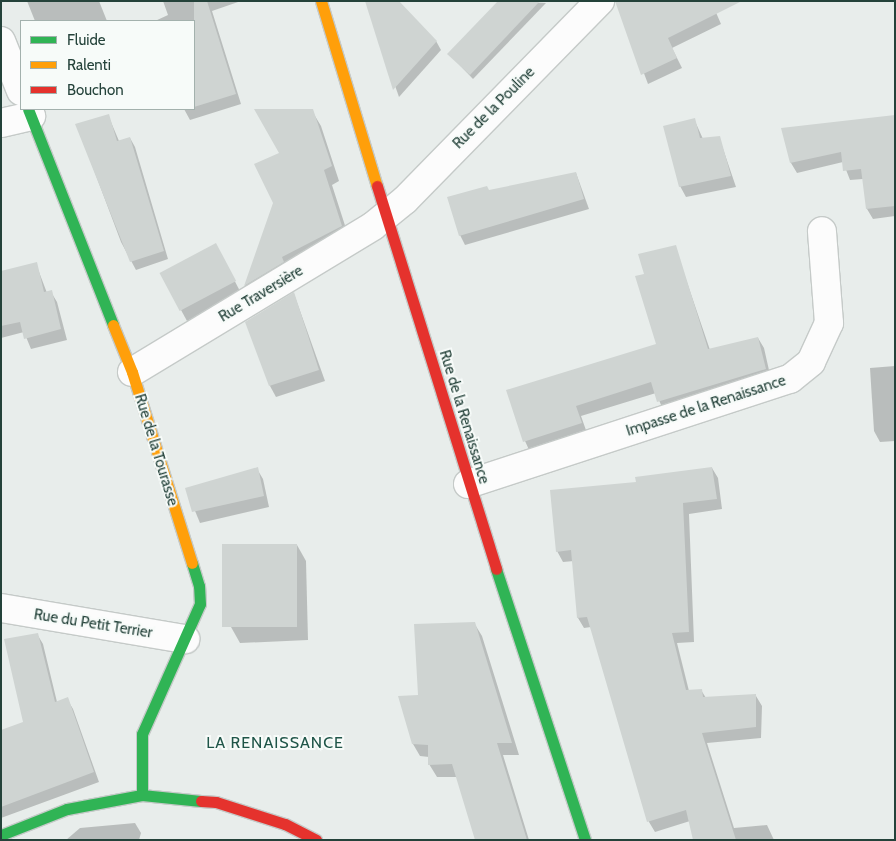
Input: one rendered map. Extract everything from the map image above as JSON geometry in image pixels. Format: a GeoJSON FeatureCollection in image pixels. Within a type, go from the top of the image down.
{"type":"FeatureCollection","features":[{"type":"Feature","properties":{"kind":"main road","name":"Rue de la Renaissance"},"geometry":{"type":"LineString","coordinates":[[321,1],[468,484],[585,840]]}},
{"type":"Feature","properties":{"kind":"main road","name":"Rue de la Tourasse"},"geometry":{"type":"LineString","coordinates":[[29,110],[132,372],[198,586],[200,604],[142,734],[142,795]]}},
{"type":"Feature","properties":{"kind":"main road"},"geometry":{"type":"LineString","coordinates":[[1,835],[33,831],[92,803],[142,795],[224,804],[285,824],[316,840]]}},
{"type":"Feature","properties":{"kind":"street","name":"Rue de la Pouline"},"geometry":{"type":"LineString","coordinates":[[387,214],[600,1]]}},
{"type":"Feature","properties":{"kind":"street","name":"Rue de la Tourasse"},"geometry":{"type":"LineString","coordinates":[[1,41],[20,88]]}},
{"type":"Feature","properties":{"kind":"street"},"geometry":{"type":"LineString","coordinates":[[1,123],[20,110]]}},
{"type":"Feature","properties":{"kind":"street","name":"Rue Traversière"},"geometry":{"type":"LineString","coordinates":[[132,372],[373,226],[387,214]]}},
{"type":"Feature","properties":{"kind":"street","name":"Impasse de la Renaissance"},"geometry":{"type":"LineString","coordinates":[[468,484],[790,379],[811,362],[829,324],[822,231]]}},
{"type":"Feature","properties":{"kind":"street","name":"Rue du Petit Terrier"},"geometry":{"type":"LineString","coordinates":[[1,608],[185,639]]}},
{"type":"Feature","properties":{"kind":"building"},"geometry":{"type":"Polygon","coordinates":[[[194,1],[207,1],[236,94],[195,107],[195,20],[194,1]]]}},
{"type":"Feature","properties":{"kind":"building"},"geometry":{"type":"Polygon","coordinates":[[[365,1],[399,1],[437,41],[393,90],[365,1]]]}},
{"type":"Feature","properties":{"kind":"building"},"geometry":{"type":"Polygon","coordinates":[[[498,1],[540,1],[470,75],[447,54],[498,1]]]}},
{"type":"Feature","properties":{"kind":"building"},"geometry":{"type":"Polygon","coordinates":[[[615,1],[742,1],[668,38],[677,58],[641,75],[615,1]]]}},
{"type":"Feature","properties":{"kind":"building"},"geometry":{"type":"Polygon","coordinates":[[[254,109],[313,109],[332,166],[324,170],[342,226],[282,257],[284,262],[244,286],[273,203],[254,164],[279,153],[254,109]]]}},
{"type":"Feature","properties":{"kind":"building"},"geometry":{"type":"Polygon","coordinates":[[[109,114],[117,141],[130,137],[164,251],[130,262],[75,124],[109,114]]]}},
{"type":"Feature","properties":{"kind":"building"},"geometry":{"type":"Polygon","coordinates":[[[895,115],[895,206],[866,209],[861,169],[843,171],[841,152],[790,163],[781,128],[895,115]]]}},
{"type":"Feature","properties":{"kind":"building"},"geometry":{"type":"Polygon","coordinates":[[[695,118],[700,138],[720,136],[731,176],[679,187],[663,126],[695,118]]]}},
{"type":"Feature","properties":{"kind":"building"},"geometry":{"type":"Polygon","coordinates":[[[576,172],[584,199],[459,236],[447,197],[487,186],[489,190],[576,172]]]}},
{"type":"Feature","properties":{"kind":"building"},"geometry":{"type":"Polygon","coordinates":[[[216,243],[236,281],[180,311],[159,273],[216,243]]]}},
{"type":"Feature","properties":{"kind":"building"},"geometry":{"type":"Polygon","coordinates":[[[676,245],[708,349],[758,337],[766,369],[657,402],[651,382],[576,406],[582,423],[523,442],[506,390],[656,344],[635,276],[644,274],[638,254],[676,245]]]}},
{"type":"Feature","properties":{"kind":"building"},"geometry":{"type":"Polygon","coordinates":[[[37,262],[44,292],[52,290],[61,329],[24,339],[20,322],[1,326],[1,271],[37,262]]]}},
{"type":"Feature","properties":{"kind":"building"},"geometry":{"type":"Polygon","coordinates":[[[294,292],[319,370],[269,386],[245,322],[294,292]]]}},
{"type":"Feature","properties":{"kind":"building"},"geometry":{"type":"Polygon","coordinates":[[[258,467],[264,496],[192,512],[185,488],[258,467]]]}},
{"type":"Feature","properties":{"kind":"building"},"geometry":{"type":"Polygon","coordinates":[[[712,467],[717,499],[683,503],[689,632],[672,633],[686,690],[702,689],[703,697],[756,694],[756,727],[702,733],[736,840],[693,840],[686,810],[647,822],[587,617],[577,618],[571,550],[556,552],[550,490],[636,482],[635,477],[712,467]]]}},
{"type":"Feature","properties":{"kind":"building"},"geometry":{"type":"Polygon","coordinates":[[[222,544],[297,544],[297,627],[222,627],[222,544]]]}},
{"type":"Feature","properties":{"kind":"building"},"geometry":{"type":"Polygon","coordinates":[[[475,622],[512,743],[497,743],[527,840],[475,840],[452,764],[428,765],[428,745],[412,744],[398,696],[418,695],[414,624],[475,622]]]}},
{"type":"Feature","properties":{"kind":"building"},"geometry":{"type":"Polygon","coordinates":[[[38,633],[55,702],[68,697],[94,772],[1,807],[1,730],[23,722],[4,639],[38,633]]]}},
{"type":"Feature","properties":{"kind":"traffic: fast"},"geometry":{"type":"LineString","coordinates":[[28,110],[113,325]]}},
{"type":"Feature","properties":{"kind":"traffic: fast"},"geometry":{"type":"LineString","coordinates":[[142,795],[142,734],[200,604],[199,586],[192,563]]}},
{"type":"Feature","properties":{"kind":"traffic: fast"},"geometry":{"type":"LineString","coordinates":[[496,569],[585,840]]}},
{"type":"Feature","properties":{"kind":"traffic: fast"},"geometry":{"type":"LineString","coordinates":[[1,835],[67,809],[142,795],[201,801]]}},
{"type":"Feature","properties":{"kind":"traffic: slow"},"geometry":{"type":"LineString","coordinates":[[321,1],[377,186]]}},
{"type":"Feature","properties":{"kind":"traffic: slow"},"geometry":{"type":"LineString","coordinates":[[113,325],[132,372],[192,563]]}},
{"type":"Feature","properties":{"kind":"traffic: jam"},"geometry":{"type":"LineString","coordinates":[[377,186],[496,569]]}},
{"type":"Feature","properties":{"kind":"traffic: jam"},"geometry":{"type":"LineString","coordinates":[[201,801],[216,802],[285,824],[316,840]]}},
{"type":"Feature","properties":{"kind":"district","name":"LA RENAISSANCE"},"geometry":{"type":"Point","coordinates":[275,743]}}]}
